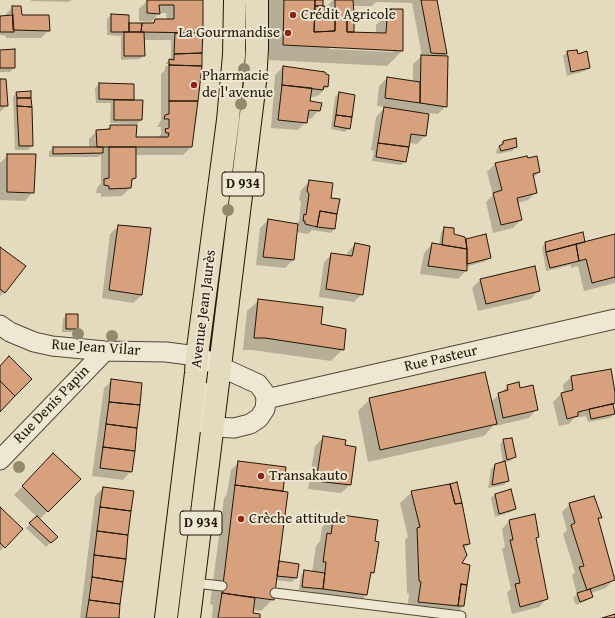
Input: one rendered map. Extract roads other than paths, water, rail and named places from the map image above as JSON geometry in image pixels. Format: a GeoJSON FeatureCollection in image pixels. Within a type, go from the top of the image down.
{"type":"FeatureCollection","features":[{"type":"Feature","properties":{"kind":"main road","name":"Avenue Jean Jaurès"},"geometry":{"type":"LineString","coordinates":[[166,618],[196,364],[228,120],[234,56],[235,0]]}},
{"type":"Feature","properties":{"kind":"main road","name":"Avenue Jean Jaurès"},"geometry":{"type":"LineString","coordinates":[[189,618],[219,367],[227,315],[254,82],[257,49],[257,0]]}},
{"type":"Feature","properties":{"kind":"street","name":"Rue Pasteur"},"geometry":{"type":"LineString","coordinates":[[266,399],[615,319]]}},
{"type":"Feature","properties":{"kind":"street","name":"Rue Jean Vilar"},"geometry":{"type":"LineString","coordinates":[[0,324],[10,332],[34,342],[52,346],[105,351],[166,352],[196,364],[219,367],[258,384],[264,392],[266,399]]}},
{"type":"Feature","properties":{"kind":"street","name":"Rue Denis Papin"},"geometry":{"type":"LineString","coordinates":[[0,460],[105,351]]}},
{"type":"Feature","properties":{"kind":"street"},"geometry":{"type":"LineString","coordinates":[[196,364],[204,394],[202,420],[207,425],[213,427],[234,428],[250,424],[259,418],[265,409],[266,399]]}},
{"type":"Feature","properties":{"kind":"lane"},"geometry":{"type":"LineString","coordinates":[[194,583],[222,586]]}},
{"type":"Feature","properties":{"kind":"lane"},"geometry":{"type":"LineString","coordinates":[[275,593],[460,616]]}},
{"type":"Feature","properties":{"kind":"place","name":"Crédit Agricole"},"geometry":{"type":"Point","coordinates":[293,15]}},
{"type":"Feature","properties":{"kind":"place","name":"La Gourmandise"},"geometry":{"type":"Point","coordinates":[288,33]}},
{"type":"Feature","properties":{"kind":"place","name":"Pharmacie de l'avenue"},"geometry":{"type":"Point","coordinates":[194,85]}},
{"type":"Feature","properties":{"kind":"place","name":"Transakauto"},"geometry":{"type":"Point","coordinates":[261,476]}},
{"type":"Feature","properties":{"kind":"place","name":"Crèche attitude"},"geometry":{"type":"Point","coordinates":[241,519]}}]}
